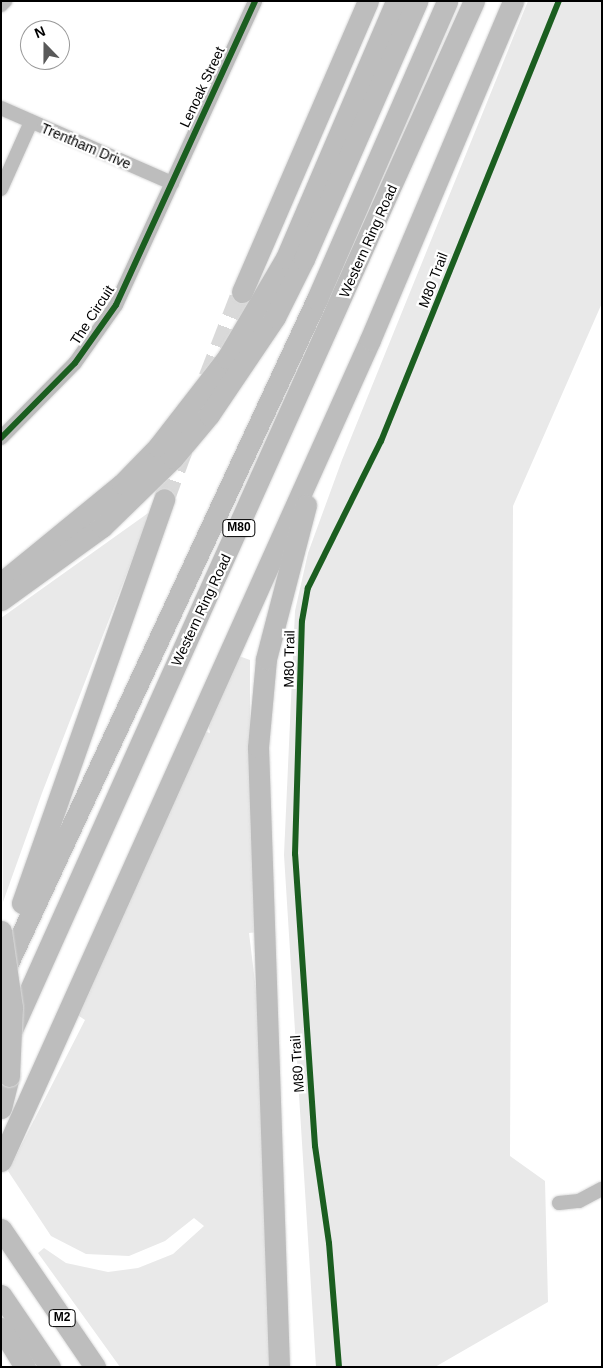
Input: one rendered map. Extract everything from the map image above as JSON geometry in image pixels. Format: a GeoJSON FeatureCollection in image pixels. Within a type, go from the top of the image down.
{"type":"FeatureCollection","features":[{"type":"Feature","properties":{"kind":"highway"},"geometry":{"type":"LineString","coordinates":[[242,292],[368,1]]}},
{"type":"Feature","properties":{"kind":"highway"},"geometry":{"type":"LineString","coordinates":[[1,583],[84,515],[158,447],[256,313],[286,258],[396,1]]}},
{"type":"Feature","properties":{"kind":"highway"},"geometry":{"type":"LineString","coordinates":[[1,600],[102,527],[173,458],[208,416],[275,317],[300,267],[417,1]]}},
{"type":"Feature","properties":{"kind":"highway","name":"Western Ring Road"},"geometry":{"type":"LineString","coordinates":[[1,978],[317,299],[447,1]]}},
{"type":"Feature","properties":{"kind":"highway","name":"Western Ring Road"},"geometry":{"type":"LineString","coordinates":[[1,1055],[474,1]]}},
{"type":"Feature","properties":{"kind":"highway"},"geometry":{"type":"LineString","coordinates":[[1,1161],[341,404],[513,1]]}},
{"type":"Feature","properties":{"kind":"highway"},"geometry":{"type":"LineString","coordinates":[[279,1367],[258,747],[268,650],[311,484],[341,404]]}},
{"type":"Feature","properties":{"kind":"highway"},"geometry":{"type":"LineString","coordinates":[[1,960],[133,599],[164,499]]}},
{"type":"Feature","properties":{"kind":"highway"},"geometry":{"type":"LineString","coordinates":[[1,568],[84,515]]}},
{"type":"Feature","properties":{"kind":"highway"},"geometry":{"type":"LineString","coordinates":[[1,931],[13,1025],[1,1108]]}},
{"type":"Feature","properties":{"kind":"highway","name":"M2"},"geometry":{"type":"LineString","coordinates":[[1,1229],[95,1367]]}},
{"type":"Feature","properties":{"kind":"highway","name":"M2"},"geometry":{"type":"LineString","coordinates":[[1,1295],[50,1367]]}},
{"type":"Feature","properties":{"kind":"highway"},"geometry":{"type":"LineString","coordinates":[[1,1328],[25,1367]]}},
{"type":"Feature","properties":{"kind":"street"},"geometry":{"type":"LineString","coordinates":[[1,5],[5,1]]}},
{"type":"Feature","properties":{"kind":"street","name":"Lenoak Street"},"geometry":{"type":"LineString","coordinates":[[172,183],[255,1]]}},
{"type":"Feature","properties":{"kind":"street","name":"Trentham Drive"},"geometry":{"type":"LineString","coordinates":[[1,108],[172,183]]}},
{"type":"Feature","properties":{"kind":"street"},"geometry":{"type":"LineString","coordinates":[[1,189],[30,122]]}},
{"type":"Feature","properties":{"kind":"street","name":"The Circuit"},"geometry":{"type":"LineString","coordinates":[[1,438],[94,340],[116,305],[172,183]]}},
{"type":"Feature","properties":{"kind":"street"},"geometry":{"type":"LineString","coordinates":[[558,1202],[579,1201],[602,1189]]}},
{"type":"Feature","properties":{"kind":"shaded area"},"geometry":{"type":"Polygon","coordinates":[[[528,1],[602,1],[602,303],[513,506],[510,1156],[545,1181],[548,1302],[435,1367],[316,1367],[284,855],[295,611],[308,553],[342,460],[528,1]]]}},
{"type":"Feature","properties":{"kind":"shaded area"},"geometry":{"type":"Polygon","coordinates":[[[151,511],[42,793],[3,902],[1,618],[151,511]]]}},
{"type":"Feature","properties":{"kind":"shaded area"},"geometry":{"type":"Polygon","coordinates":[[[239,656],[250,660],[250,822],[257,932],[249,933],[257,998],[269,1367],[120,1367],[38,1253],[44,1248],[66,1263],[108,1272],[138,1268],[173,1254],[204,1226],[194,1218],[165,1241],[129,1256],[86,1254],[51,1236],[8,1171],[85,1020],[76,1014],[204,731],[210,733],[208,723],[239,656]]]}},
{"type":"Feature","properties":{"kind":"tunnel"},"geometry":{"type":"LineString","coordinates":[[209,377],[242,292]]}},
{"type":"Feature","properties":{"kind":"tunnel"},"geometry":{"type":"LineString","coordinates":[[164,499],[184,445]]}},
{"type":"Feature","properties":{"kind":"cycle path"},"geometry":{"type":"LineString","coordinates":[[1,438],[75,363],[116,305],[255,1]]}},
{"type":"Feature","properties":{"kind":"cycle path","name":"M80 Trail"},"geometry":{"type":"LineString","coordinates":[[339,1367],[329,1243],[315,1146],[295,854],[302,621],[308,588],[381,441],[559,1]]}}]}
